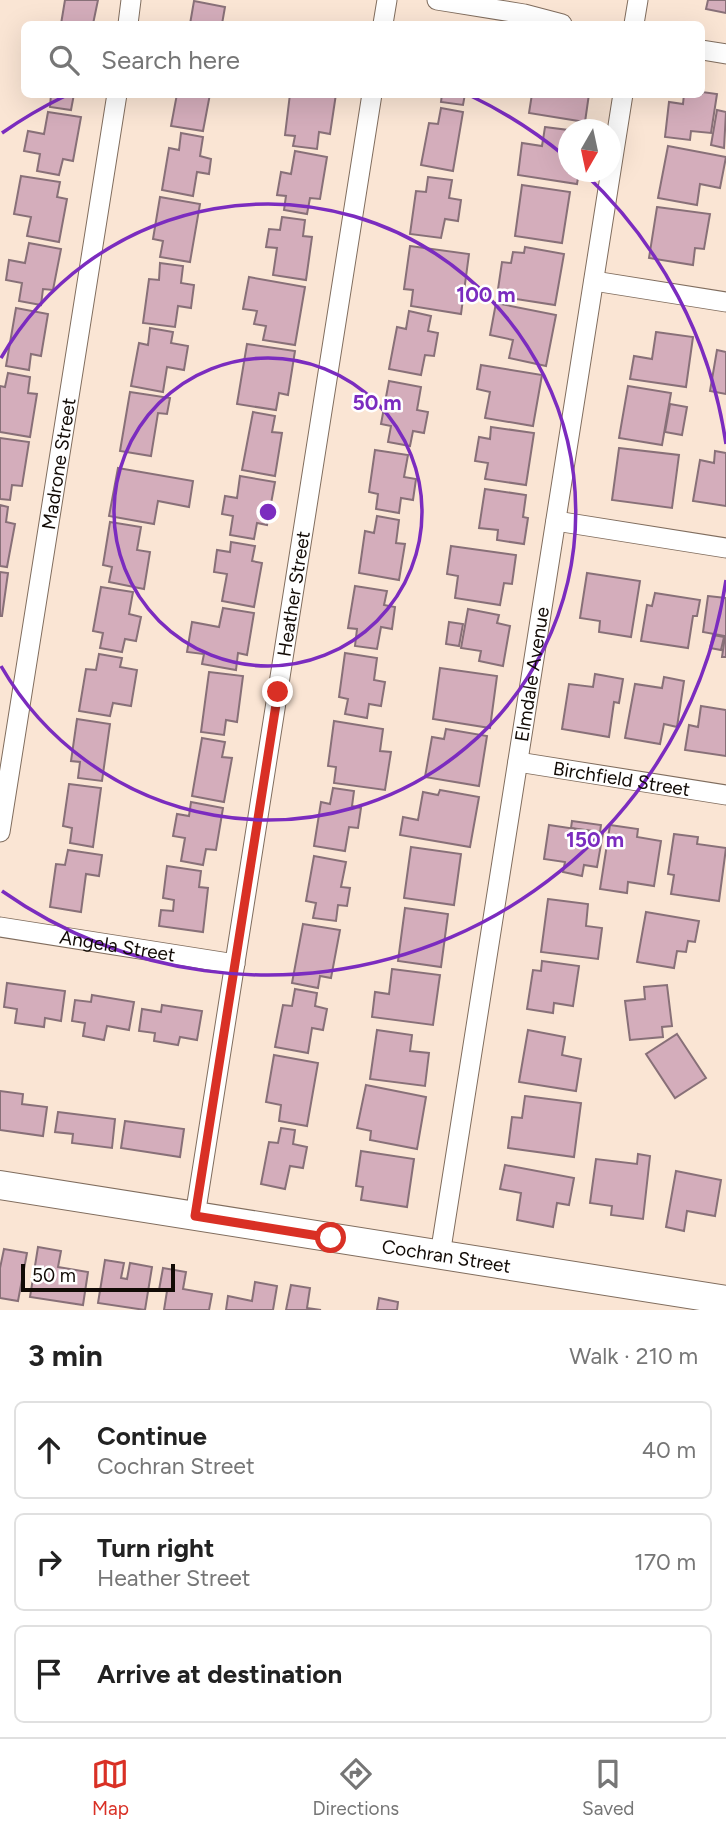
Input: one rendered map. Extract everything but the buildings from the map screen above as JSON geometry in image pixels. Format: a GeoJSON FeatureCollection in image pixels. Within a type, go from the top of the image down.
{"type":"FeatureCollection","features":[{"type":"Feature","properties":{"kind":"main road","name":"Cochran Street"},"geometry":{"type":"LineString","coordinates":[[0,1185],[726,1300]]}},
{"type":"Feature","properties":{"kind":"street"},"geometry":{"type":"LineString","coordinates":[[128,21],[131,0]]}},
{"type":"Feature","properties":{"kind":"street"},"geometry":{"type":"LineString","coordinates":[[384,21],[387,0]]}},
{"type":"Feature","properties":{"kind":"street"},"geometry":{"type":"LineString","coordinates":[[437,0],[551,21]]}},
{"type":"Feature","properties":{"kind":"street"},"geometry":{"type":"LineString","coordinates":[[634,21],[638,0]]}},
{"type":"Feature","properties":{"kind":"street"},"geometry":{"type":"LineString","coordinates":[[705,50],[726,54]]}},
{"type":"Feature","properties":{"kind":"street","name":"Madrone Street"},"geometry":{"type":"LineString","coordinates":[[0,832],[116,98]]}},
{"type":"Feature","properties":{"kind":"street","name":"Heather Street"},"geometry":{"type":"LineString","coordinates":[[195,1216],[371,98]]}},
{"type":"Feature","properties":{"kind":"street","name":"Elmdale Avenue"},"geometry":{"type":"LineString","coordinates":[[440,1255],[622,98]]}},
{"type":"Feature","properties":{"kind":"street"},"geometry":{"type":"LineString","coordinates":[[594,281],[726,302]]}},
{"type":"Feature","properties":{"kind":"street"},"geometry":{"type":"LineString","coordinates":[[556,521],[726,548]]}},
{"type":"Feature","properties":{"kind":"street","name":"Birchfield Street"},"geometry":{"type":"LineString","coordinates":[[518,762],[726,795]]}},
{"type":"Feature","properties":{"kind":"street","name":"Angela Street"},"geometry":{"type":"LineString","coordinates":[[0,927],[235,964]]}},
{"type":"Feature","properties":{"kind":"route"},"geometry":{"type":"LineString","coordinates":[[278,692],[195,1216],[331,1238]]}}]}
